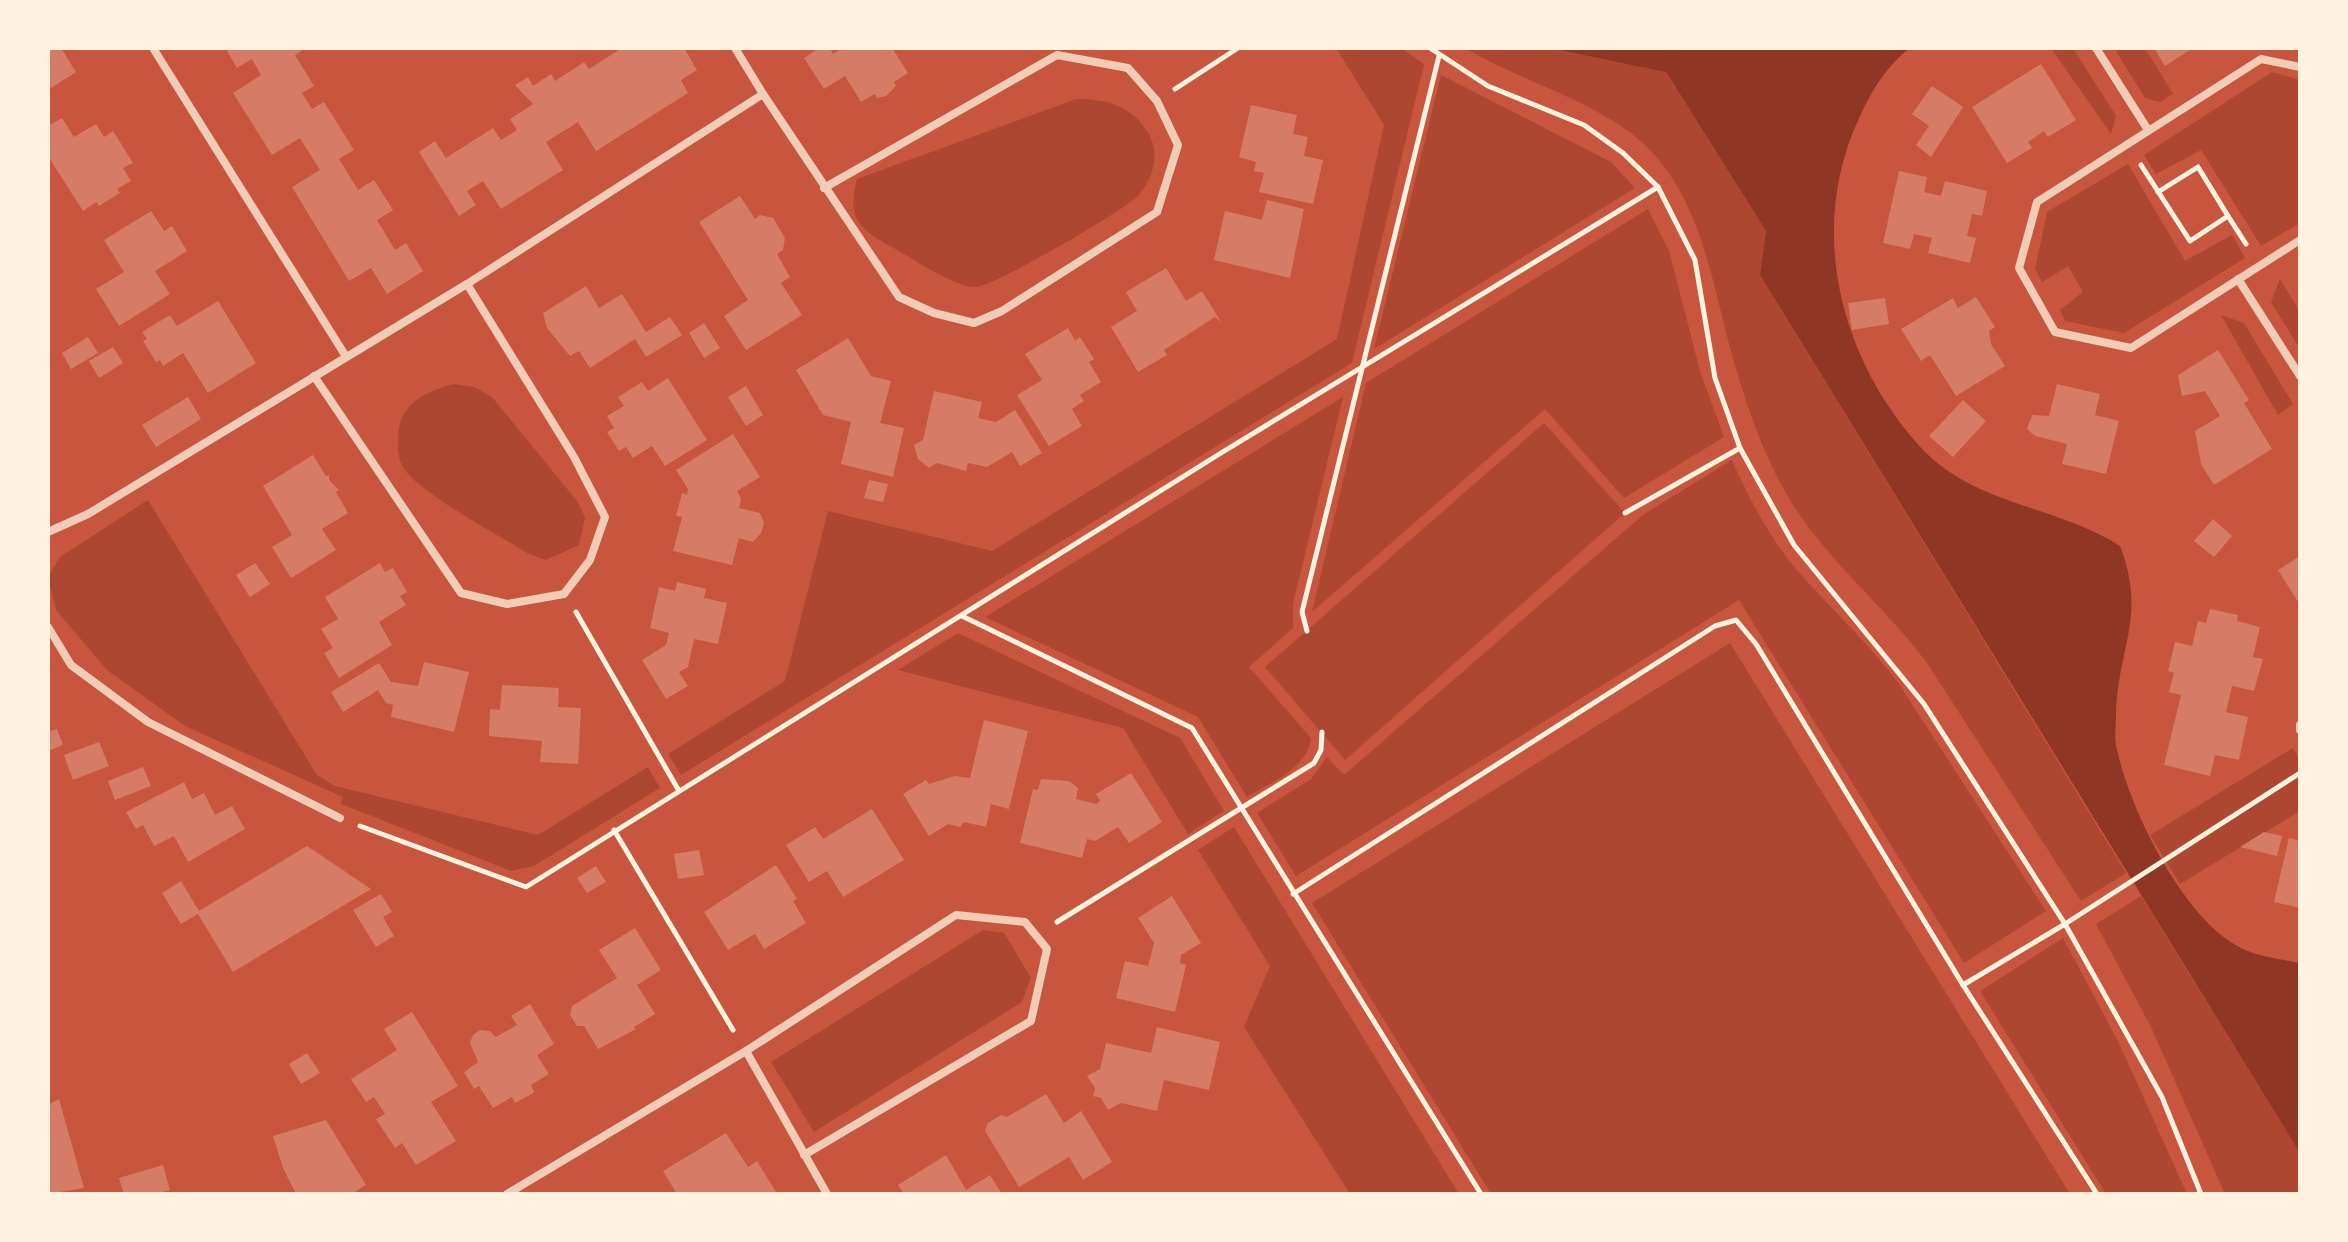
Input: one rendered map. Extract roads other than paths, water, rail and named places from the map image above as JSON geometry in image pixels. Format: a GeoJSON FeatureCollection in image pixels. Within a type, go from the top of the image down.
{"type":"FeatureCollection","features":[{"type":"Feature","properties":{"kind":"street"},"geometry":{"type":"LineString","coordinates":[[153,48],[345,355]]}},
{"type":"Feature","properties":{"kind":"street"},"geometry":{"type":"LineString","coordinates":[[735,48],[824,188],[899,297],[934,313],[974,323],[1002,311],[1157,212],[1178,145],[1157,101],[1128,68],[1057,55],[824,188]]}},
{"type":"Feature","properties":{"kind":"street"},"geometry":{"type":"LineString","coordinates":[[2096,48],[2148,130]]}},
{"type":"Feature","properties":{"kind":"street"},"geometry":{"type":"LineString","coordinates":[[2300,67],[2261,59],[2037,202],[2019,268],[2055,332],[2131,348],[2300,240]]}},
{"type":"Feature","properties":{"kind":"street"},"geometry":{"type":"LineString","coordinates":[[48,532],[88,514],[345,355],[467,284],[763,94]]}},
{"type":"Feature","properties":{"kind":"street"},"geometry":{"type":"LineString","coordinates":[[2238,279],[2300,376]]}},
{"type":"Feature","properties":{"kind":"street"},"geometry":{"type":"LineString","coordinates":[[314,376],[461,593],[507,604],[564,594],[590,560],[605,517],[574,457],[467,284]]}},
{"type":"Feature","properties":{"kind":"street"},"geometry":{"type":"LineString","coordinates":[[48,627],[71,665],[148,722],[340,818]]}},
{"type":"Feature","properties":{"kind":"street"},"geometry":{"type":"LineString","coordinates":[[507,1194],[746,1051],[956,915],[1025,922],[1037,934],[1047,949],[1031,1021],[804,1155]]}},
{"type":"Feature","properties":{"kind":"street"},"geometry":{"type":"LineString","coordinates":[[746,1051],[827,1194]]}}]}
